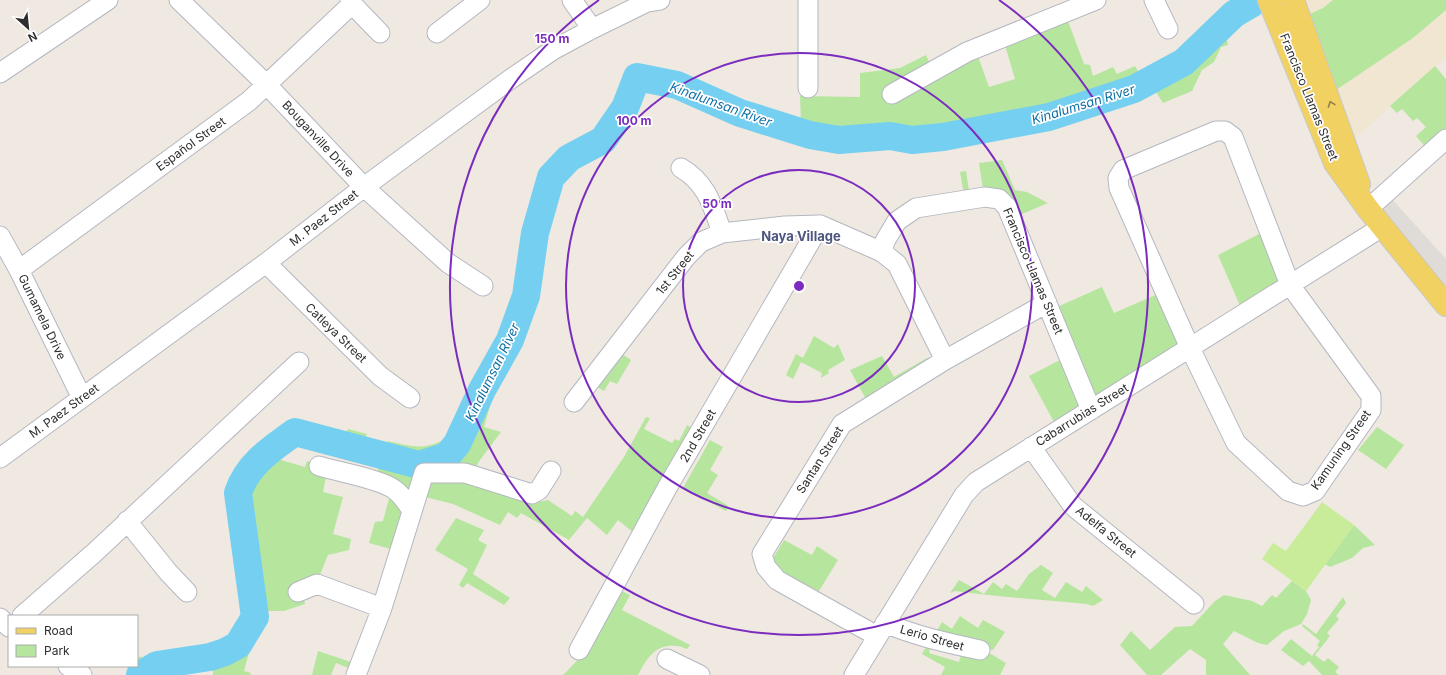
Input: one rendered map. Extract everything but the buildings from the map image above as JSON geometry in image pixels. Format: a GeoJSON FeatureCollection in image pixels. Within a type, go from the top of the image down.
{"type":"FeatureCollection","features":[{"type":"Feature","properties":{"kind":"main road","name":"Francisco Llamas Street"},"geometry":{"type":"LineString","coordinates":[[1269,0],[1335,163],[1382,227],[1446,305]]}},
{"type":"Feature","properties":{"kind":"main road","name":"Francisco Llamas Street"},"geometry":{"type":"LineString","coordinates":[[1293,0],[1368,209]]}},
{"type":"Feature","properties":{"kind":"street"},"geometry":{"type":"LineString","coordinates":[[0,73],[108,0]]}},
{"type":"Feature","properties":{"kind":"street","name":"Bouganville Drive"},"geometry":{"type":"LineString","coordinates":[[179,0],[267,85],[364,187],[448,263],[483,286]]}},
{"type":"Feature","properties":{"kind":"street"},"geometry":{"type":"LineString","coordinates":[[437,33],[480,0]]}},
{"type":"Feature","properties":{"kind":"street"},"geometry":{"type":"LineString","coordinates":[[572,0],[592,29]]}},
{"type":"Feature","properties":{"kind":"street","name":"M. Paez Street"},"geometry":{"type":"LineString","coordinates":[[0,458],[266,263],[364,187],[512,78],[553,50],[592,29],[647,2],[660,0]]}},
{"type":"Feature","properties":{"kind":"street"},"geometry":{"type":"LineString","coordinates":[[808,0],[808,88]]}},
{"type":"Feature","properties":{"kind":"street"},"geometry":{"type":"LineString","coordinates":[[892,94],[943,64],[967,52],[1096,0]]}},
{"type":"Feature","properties":{"kind":"street"},"geometry":{"type":"LineString","coordinates":[[1154,0],[1168,29]]}},
{"type":"Feature","properties":{"kind":"street"},"geometry":{"type":"LineString","coordinates":[[351,2],[380,33]]}},
{"type":"Feature","properties":{"kind":"street","name":"Español Street"},"geometry":{"type":"LineString","coordinates":[[19,270],[250,101],[351,2]]}},
{"type":"Feature","properties":{"kind":"street","name":"Kamuning Street"},"geometry":{"type":"LineString","coordinates":[[1216,131],[1225,131],[1233,137],[1290,285],[1372,396],[1371,410],[1315,491],[1303,496],[1288,491],[1236,443],[1190,348],[1119,188],[1118,178],[1123,170],[1216,131]]}},
{"type":"Feature","properties":{"kind":"street"},"geometry":{"type":"LineString","coordinates":[[1368,209],[1446,139]]}},
{"type":"Feature","properties":{"kind":"street"},"geometry":{"type":"LineString","coordinates":[[681,168],[703,185],[710,199],[722,233]]}},
{"type":"Feature","properties":{"kind":"street","name":"Francisco Llamas Street"},"geometry":{"type":"LineString","coordinates":[[882,252],[885,241],[897,221],[916,208],[985,197],[999,199],[1007,207],[1091,410]]}},
{"type":"Feature","properties":{"kind":"street","name":"1st Street"},"geometry":{"type":"LineString","coordinates":[[574,402],[686,257],[701,242],[722,233],[785,226],[820,225],[882,252],[897,264],[906,279],[945,360]]}},
{"type":"Feature","properties":{"kind":"street","name":"2nd Street"},"geometry":{"type":"LineString","coordinates":[[579,650],[667,488],[820,225]]}},
{"type":"Feature","properties":{"kind":"street","name":"Cabarrubias Street"},"geometry":{"type":"LineString","coordinates":[[854,675],[964,495],[976,482],[1382,227]]}},
{"type":"Feature","properties":{"kind":"street","name":"Gumamela Drive"},"geometry":{"type":"LineString","coordinates":[[0,236],[19,270],[82,398]]}},
{"type":"Feature","properties":{"kind":"street","name":"Catleya Street"},"geometry":{"type":"LineString","coordinates":[[266,263],[380,376],[410,398]]}},
{"type":"Feature","properties":{"kind":"street","name":"Santan Street"},"geometry":{"type":"LineString","coordinates":[[881,630],[777,580],[766,567],[762,554],[842,424],[945,360],[1047,303]]}},
{"type":"Feature","properties":{"kind":"street"},"geometry":{"type":"LineString","coordinates":[[23,615],[94,553],[299,362]]}},
{"type":"Feature","properties":{"kind":"street","name":"Adelfa Street"},"geometry":{"type":"LineString","coordinates":[[1031,447],[1073,506],[1194,604]]}},
{"type":"Feature","properties":{"kind":"street"},"geometry":{"type":"LineString","coordinates":[[319,466],[382,484],[394,489],[403,497],[411,509]]}},
{"type":"Feature","properties":{"kind":"street"},"geometry":{"type":"LineString","coordinates":[[356,675],[382,608],[411,509],[424,473],[465,473],[532,494],[539,490],[551,471]]}},
{"type":"Feature","properties":{"kind":"street"},"geometry":{"type":"LineString","coordinates":[[127,521],[168,572],[187,592]]}},
{"type":"Feature","properties":{"kind":"street"},"geometry":{"type":"LineString","coordinates":[[298,592],[317,584],[382,608]]}},
{"type":"Feature","properties":{"kind":"street"},"geometry":{"type":"LineString","coordinates":[[0,618],[8,626]]}},
{"type":"Feature","properties":{"kind":"street","name":"Lerio Street"},"geometry":{"type":"LineString","coordinates":[[881,630],[909,633],[935,641],[980,650]]}},
{"type":"Feature","properties":{"kind":"street"},"geometry":{"type":"LineString","coordinates":[[667,659],[700,675]]}},
{"type":"Feature","properties":{"kind":"street"},"geometry":{"type":"LineString","coordinates":[[70,667],[82,675]]}},
{"type":"Feature","properties":{"kind":"shaded area"},"geometry":{"type":"Polygon","coordinates":[[[1305,0],[1446,0],[1446,57],[1353,140],[1305,0]]]}},
{"type":"Feature","properties":{"kind":"shaded area"},"geometry":{"type":"Polygon","coordinates":[[[1390,197],[1446,259],[1446,301],[1371,213],[1390,197]]]}},
{"type":"Feature","properties":{"kind":"green space"},"geometry":{"type":"Polygon","coordinates":[[[1234,0],[1258,0],[1249,5],[1247,12],[1225,30],[1228,45],[1221,47],[1214,62],[1202,70],[1192,91],[1163,103],[1154,89],[1146,89],[1103,107],[1014,129],[1015,137],[964,141],[961,134],[912,140],[890,136],[880,137],[865,146],[820,149],[779,132],[783,118],[801,122],[800,96],[860,97],[860,73],[900,68],[926,55],[934,74],[976,51],[989,87],[1015,79],[1004,42],[1042,33],[1068,21],[1084,64],[1090,65],[1093,76],[1113,67],[1117,74],[1135,66],[1139,73],[1192,45],[1216,23],[1234,0]]]}},
{"type":"Feature","properties":{"kind":"green space"},"geometry":{"type":"Polygon","coordinates":[[[1333,0],[1446,0],[1446,10],[1413,38],[1336,90],[1310,14],[1323,8],[1333,0]]]}},
{"type":"Feature","properties":{"kind":"green space"},"geometry":{"type":"Polygon","coordinates":[[[1435,66],[1446,79],[1446,133],[1428,150],[1416,136],[1426,127],[1417,118],[1413,121],[1402,109],[1397,113],[1390,106],[1435,66]]]}},
{"type":"Feature","properties":{"kind":"green space"},"geometry":{"type":"Polygon","coordinates":[[[1002,160],[1015,190],[1027,192],[1048,203],[1022,214],[1008,197],[964,194],[960,172],[966,171],[969,191],[983,190],[979,163],[1002,160]]]}},
{"type":"Feature","properties":{"kind":"green space"},"geometry":{"type":"Polygon","coordinates":[[[1265,231],[1286,280],[1241,308],[1218,255],[1265,231]]]}},
{"type":"Feature","properties":{"kind":"green space"},"geometry":{"type":"Polygon","coordinates":[[[515,283],[536,285],[532,303],[522,330],[509,355],[503,353],[487,384],[495,388],[484,427],[501,432],[475,468],[423,470],[398,551],[369,543],[375,522],[383,521],[393,484],[376,477],[381,460],[297,436],[274,458],[305,467],[307,461],[328,466],[323,492],[343,497],[333,534],[351,539],[349,550],[328,555],[317,582],[302,586],[305,604],[284,611],[257,611],[238,504],[228,488],[249,466],[268,440],[295,421],[346,432],[348,429],[367,434],[364,442],[387,444],[387,441],[414,446],[427,446],[441,441],[447,435],[465,405],[494,346],[512,305],[515,283]]]}},
{"type":"Feature","properties":{"kind":"green space"},"geometry":{"type":"Polygon","coordinates":[[[1102,287],[1114,313],[1160,293],[1182,342],[1097,399],[1057,307],[1102,287]]]}},
{"type":"Feature","properties":{"kind":"green space"},"geometry":{"type":"Polygon","coordinates":[[[814,336],[834,348],[838,344],[845,360],[828,370],[829,373],[821,378],[822,373],[801,362],[793,379],[786,375],[796,354],[803,358],[814,336]]]}},
{"type":"Feature","properties":{"kind":"green space"},"geometry":{"type":"Polygon","coordinates":[[[622,354],[631,360],[617,384],[610,381],[604,391],[597,387],[622,354]]]}},
{"type":"Feature","properties":{"kind":"green space"},"geometry":{"type":"Polygon","coordinates":[[[882,356],[894,377],[927,358],[930,362],[867,401],[850,370],[882,356]]]}},
{"type":"Feature","properties":{"kind":"green space"},"geometry":{"type":"Polygon","coordinates":[[[1060,360],[1084,406],[1054,422],[1029,376],[1060,360]]]}},
{"type":"Feature","properties":{"kind":"green space"},"geometry":{"type":"Polygon","coordinates":[[[646,417],[650,418],[644,429],[672,443],[675,439],[679,441],[687,425],[695,430],[646,543],[618,520],[607,535],[587,518],[569,540],[521,513],[517,518],[508,512],[500,525],[453,504],[421,496],[428,480],[471,479],[495,493],[521,496],[538,502],[548,500],[572,516],[575,511],[583,517],[624,457],[646,417]]]}},
{"type":"Feature","properties":{"kind":"green space"},"geometry":{"type":"Polygon","coordinates":[[[1377,427],[1404,445],[1386,469],[1358,450],[1377,427]]]}},
{"type":"Feature","properties":{"kind":"green space"},"geometry":{"type":"Polygon","coordinates":[[[710,440],[723,447],[710,470],[718,475],[707,493],[727,505],[728,507],[726,511],[683,488],[710,440]]]}},
{"type":"Feature","properties":{"kind":"green space"},"geometry":{"type":"Polygon","coordinates":[[[1322,502],[1354,525],[1306,591],[1262,559],[1273,543],[1286,551],[1322,502]]]}},
{"type":"Feature","properties":{"kind":"green space"},"geometry":{"type":"Polygon","coordinates":[[[456,518],[484,530],[478,540],[487,545],[473,574],[510,598],[504,605],[467,583],[463,588],[459,585],[468,569],[435,550],[456,518]]]}},
{"type":"Feature","properties":{"kind":"green space"},"geometry":{"type":"Polygon","coordinates":[[[1354,525],[1375,545],[1363,548],[1352,558],[1330,567],[1325,564],[1354,525]]]}},
{"type":"Feature","properties":{"kind":"green space"},"geometry":{"type":"Polygon","coordinates":[[[784,540],[812,555],[817,546],[838,560],[819,591],[777,571],[772,560],[784,540]]]}},
{"type":"Feature","properties":{"kind":"green space"},"geometry":{"type":"Polygon","coordinates":[[[1041,565],[1053,573],[1042,590],[1055,598],[1066,582],[1082,592],[1086,586],[1103,600],[1093,606],[1087,604],[1004,597],[955,591],[950,593],[959,580],[984,594],[993,582],[1002,589],[1006,584],[1017,591],[1029,574],[1041,565]]]}},
{"type":"Feature","properties":{"kind":"green space"},"geometry":{"type":"Polygon","coordinates":[[[1292,581],[1306,591],[1311,600],[1307,614],[1301,624],[1284,631],[1267,645],[1258,643],[1234,631],[1223,644],[1250,675],[1206,675],[1206,660],[1190,649],[1161,675],[1147,675],[1120,645],[1131,631],[1150,650],[1175,627],[1192,626],[1215,601],[1224,595],[1252,601],[1262,606],[1272,595],[1276,598],[1292,581]]]}},
{"type":"Feature","properties":{"kind":"green space"},"geometry":{"type":"Polygon","coordinates":[[[620,590],[630,595],[622,610],[690,645],[687,649],[679,646],[660,648],[648,658],[638,675],[563,675],[573,666],[596,636],[620,590]]]}},
{"type":"Feature","properties":{"kind":"green space"},"geometry":{"type":"Polygon","coordinates":[[[1343,597],[1346,603],[1336,616],[1339,619],[1327,633],[1330,636],[1315,655],[1324,662],[1328,658],[1339,667],[1335,672],[1339,675],[1322,675],[1309,661],[1303,666],[1281,650],[1291,639],[1312,656],[1319,647],[1317,645],[1320,641],[1302,626],[1303,624],[1316,634],[1343,597]]]}},
{"type":"Feature","properties":{"kind":"green space"},"geometry":{"type":"Polygon","coordinates":[[[960,616],[978,628],[983,620],[1005,632],[993,650],[933,637],[942,622],[952,629],[960,616]]]}},
{"type":"Feature","properties":{"kind":"green space"},"geometry":{"type":"Polygon","coordinates":[[[929,641],[931,642],[929,653],[959,662],[962,651],[991,654],[1006,663],[1000,675],[941,675],[945,667],[922,654],[929,641]]]}},
{"type":"Feature","properties":{"kind":"green space"},"geometry":{"type":"Polygon","coordinates":[[[250,649],[244,671],[251,673],[250,675],[213,675],[213,658],[250,649]]]}},
{"type":"Feature","properties":{"kind":"green space"},"geometry":{"type":"Polygon","coordinates":[[[318,651],[354,663],[351,669],[336,663],[331,675],[312,675],[318,651]]]}},
{"type":"Feature","properties":{"kind":"green space"},"geometry":{"type":"Polygon","coordinates":[[[140,656],[147,662],[177,657],[178,675],[127,675],[132,667],[138,667],[138,659],[140,656]]]}},
{"type":"Feature","properties":{"kind":"waterway","name":"Kinalumsan River"},"geometry":{"type":"LineString","coordinates":[[140,675],[157,665],[210,657],[225,652],[238,645],[255,617],[238,493],[247,474],[261,458],[286,438],[295,432],[419,465],[447,456],[457,444],[482,390],[510,340],[526,296],[535,233],[551,177],[569,158],[603,140],[625,108],[637,77],[677,85],[740,113],[810,135],[839,140],[890,136],[912,140],[943,137],[1049,117],[1134,89],[1184,62],[1234,14],[1251,4],[1254,0]]}},
{"type":"Feature","properties":{"kind":"district","name":"Naya Village"},"geometry":{"type":"Point","coordinates":[801,236]}}]}
